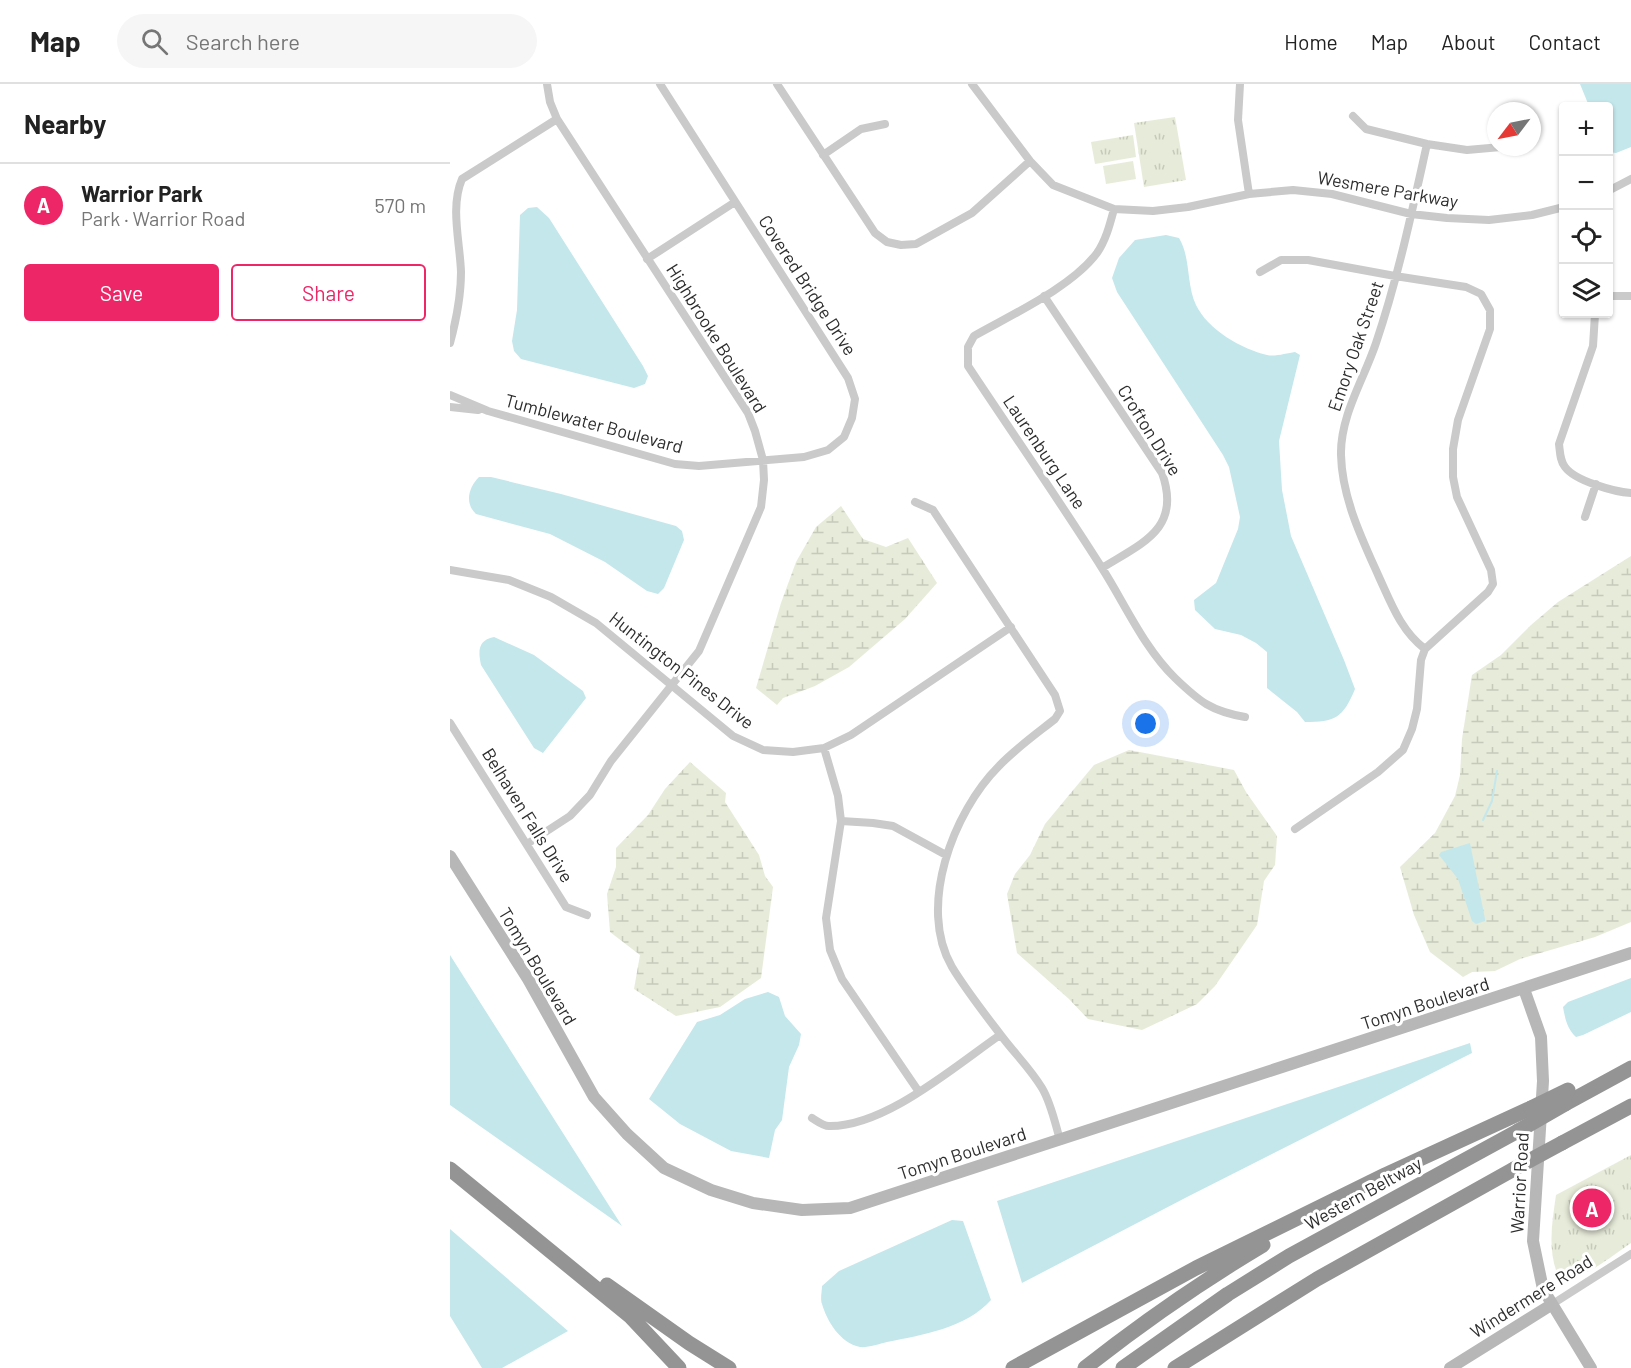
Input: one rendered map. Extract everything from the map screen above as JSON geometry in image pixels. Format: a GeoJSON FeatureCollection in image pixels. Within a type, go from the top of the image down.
{"type":"FeatureCollection","features":[{"type":"Feature","properties":{"kind":"highway"},"geometry":{"type":"LineString","coordinates":[[1013,1368],[1196,1268],[1386,1175],[1531,1108],[1566,1097],[1631,1061]]}},
{"type":"Feature","properties":{"kind":"highway","name":"Western Beltway"},"geometry":{"type":"LineString","coordinates":[[1123,1368],[1227,1294],[1289,1256],[1518,1131],[1566,1097],[1631,1068]]}},
{"type":"Feature","properties":{"kind":"highway"},"geometry":{"type":"LineString","coordinates":[[1175,1368],[1317,1279],[1631,1106]]}},
{"type":"Feature","properties":{"kind":"highway"},"geometry":{"type":"LineString","coordinates":[[450,1170],[637,1314],[729,1368]]}},
{"type":"Feature","properties":{"kind":"highway"},"geometry":{"type":"LineString","coordinates":[[1085,1368],[1137,1327],[1205,1279],[1297,1224],[1386,1175]]}},
{"type":"Feature","properties":{"kind":"highway"},"geometry":{"type":"LineString","coordinates":[[637,1314],[679,1368]]}},
{"type":"Feature","properties":{"kind":"highway"},"geometry":{"type":"LineString","coordinates":[[1194,1368],[1258,1315]]}},
{"type":"Feature","properties":{"kind":"street","name":"Highbrooke Boulevard"},"geometry":{"type":"LineString","coordinates":[[527,844],[570,816],[590,795],[611,761],[699,651],[761,507],[764,480],[763,460],[748,413],[557,119],[550,102],[547,84]]}},
{"type":"Feature","properties":{"kind":"street","name":"Covered Bridge Drive"},"geometry":{"type":"LineString","coordinates":[[660,84],[848,378],[855,399],[852,418],[844,437],[828,450],[804,457],[763,460]]}},
{"type":"Feature","properties":{"kind":"street"},"geometry":{"type":"LineString","coordinates":[[777,84],[875,233],[887,242],[901,246],[916,244],[972,213],[1030,162]]}},
{"type":"Feature","properties":{"kind":"street","name":"Wesmere Parkway"},"geometry":{"type":"LineString","coordinates":[[972,84],[1030,162],[1053,184],[1114,209],[1153,211],[1188,207],[1249,194],[1293,190],[1332,194],[1411,214],[1447,218],[1489,220],[1559,208]]}},
{"type":"Feature","properties":{"kind":"street"},"geometry":{"type":"LineString","coordinates":[[1240,84],[1238,120],[1249,194]]}},
{"type":"Feature","properties":{"kind":"street"},"geometry":{"type":"LineString","coordinates":[[1353,116],[1366,129],[1427,144],[1467,150],[1487,148]]}},
{"type":"Feature","properties":{"kind":"street"},"geometry":{"type":"LineString","coordinates":[[450,343],[461,275],[456,204],[457,191],[462,179],[557,119]]}},
{"type":"Feature","properties":{"kind":"street"},"geometry":{"type":"LineString","coordinates":[[823,155],[861,129],[885,124]]}},
{"type":"Feature","properties":{"kind":"street","name":"Emory Oak Street"},"geometry":{"type":"LineString","coordinates":[[1425,649],[1404,629],[1358,529],[1345,485],[1341,455],[1347,414],[1376,344],[1427,144]]}},
{"type":"Feature","properties":{"kind":"street"},"geometry":{"type":"LineString","coordinates":[[1613,188],[1631,179]]}},
{"type":"Feature","properties":{"kind":"street"},"geometry":{"type":"LineString","coordinates":[[648,259],[735,202]]}},
{"type":"Feature","properties":{"kind":"street","name":"Laurenburg Lane"},"geometry":{"type":"LineString","coordinates":[[1114,209],[1107,234],[1099,250],[1086,266],[1044,296],[974,336],[968,347],[968,366],[1102,568],[1155,654],[1173,676],[1199,700],[1221,713],[1245,717]]}},
{"type":"Feature","properties":{"kind":"street"},"geometry":{"type":"LineString","coordinates":[[1260,272],[1281,260],[1308,260],[1466,286],[1481,294],[1490,310],[1490,328],[1458,420],[1453,449],[1453,477],[1457,498],[1491,570],[1493,584],[1488,592],[1425,649],[1421,660],[1417,709],[1403,750],[1378,772],[1294,829]]}},
{"type":"Feature","properties":{"kind":"street","name":"Crofton Drive"},"geometry":{"type":"LineString","coordinates":[[1044,296],[1162,473],[1168,490],[1166,511],[1159,528],[1147,540],[1102,568]]}},
{"type":"Feature","properties":{"kind":"street"},"geometry":{"type":"LineString","coordinates":[[1613,296],[1631,296]]}},
{"type":"Feature","properties":{"kind":"street"},"geometry":{"type":"LineString","coordinates":[[1594,318],[1593,346],[1559,444],[1560,456],[1565,467],[1575,477],[1621,493],[1631,493]]}},
{"type":"Feature","properties":{"kind":"street","name":"Tumblewater Boulevard"},"geometry":{"type":"LineString","coordinates":[[450,395],[488,411],[675,464],[699,466],[763,460]]}},
{"type":"Feature","properties":{"kind":"street","name":"Tumblewater Boulevard"},"geometry":{"type":"LineString","coordinates":[[450,406],[488,411]]}},
{"type":"Feature","properties":{"kind":"street"},"geometry":{"type":"LineString","coordinates":[[1584,517],[1596,484]]}},
{"type":"Feature","properties":{"kind":"street"},"geometry":{"type":"LineString","coordinates":[[915,502],[933,510],[1055,695],[1060,711],[1055,719],[998,766],[970,803],[946,855],[938,905],[941,938],[952,966],[1000,1035],[1043,1089],[1060,1140]]}},
{"type":"Feature","properties":{"kind":"street","name":"Huntington Pines Drive"},"geometry":{"type":"LineString","coordinates":[[450,570],[509,580],[551,597],[596,623],[733,736],[763,750],[793,752],[824,748],[851,735],[1011,627]]}},
{"type":"Feature","properties":{"kind":"street","name":"Belhaven Falls Drive"},"geometry":{"type":"LineString","coordinates":[[450,723],[566,907],[587,915]]}},
{"type":"Feature","properties":{"kind":"street"},"geometry":{"type":"LineString","coordinates":[[824,748],[838,796],[842,821],[826,918],[831,950],[842,979],[918,1092]]}},
{"type":"Feature","properties":{"kind":"street"},"geometry":{"type":"LineString","coordinates":[[842,821],[892,826],[946,855]]}},
{"type":"Feature","properties":{"kind":"street","name":"Tomyn Boulevard"},"geometry":{"type":"LineString","coordinates":[[450,856],[528,979],[594,1097],[627,1134],[664,1168],[711,1190],[753,1203],[802,1210],[850,1208],[1631,953]]}},
{"type":"Feature","properties":{"kind":"street","name":"Warrior Road"},"geometry":{"type":"LineString","coordinates":[[1524,989],[1541,1037],[1543,1081],[1533,1241],[1543,1289],[1591,1368]]}},
{"type":"Feature","properties":{"kind":"street"},"geometry":{"type":"LineString","coordinates":[[812,1118],[826,1126],[855,1122],[891,1109],[1000,1035]]}},
{"type":"Feature","properties":{"kind":"street","name":"Windermere Road"},"geometry":{"type":"LineString","coordinates":[[1450,1368],[1631,1254]]}},
{"type":"Feature","properties":{"kind":"green space"},"geometry":{"type":"Polygon","coordinates":[[[1175,117],[1186,180],[1144,187],[1134,123],[1175,117]]]}},
{"type":"Feature","properties":{"kind":"green space"},"geometry":{"type":"Polygon","coordinates":[[[1133,135],[1136,157],[1095,164],[1091,142],[1133,135]]]}},
{"type":"Feature","properties":{"kind":"green space"},"geometry":{"type":"Polygon","coordinates":[[[1133,161],[1136,179],[1106,184],[1103,166],[1133,161]]]}},
{"type":"Feature","properties":{"kind":"green space"},"geometry":{"type":"Polygon","coordinates":[[[841,506],[863,539],[886,547],[908,538],[937,583],[905,619],[849,667],[815,686],[783,698],[777,705],[756,688],[781,603],[796,562],[816,527],[841,506]]]}},
{"type":"Feature","properties":{"kind":"green space"},"geometry":{"type":"Polygon","coordinates":[[[1631,556],[1631,922],[1595,937],[1520,959],[1495,971],[1472,972],[1463,977],[1430,952],[1414,915],[1400,867],[1435,833],[1455,796],[1460,775],[1462,739],[1472,675],[1501,655],[1558,602],[1631,556]]]}},
{"type":"Feature","properties":{"kind":"green space"},"geometry":{"type":"Polygon","coordinates":[[[1129,750],[1234,770],[1246,792],[1277,836],[1275,865],[1264,881],[1257,925],[1215,986],[1197,1004],[1142,1030],[1088,1019],[1017,953],[1007,894],[1015,874],[1030,855],[1045,824],[1094,765],[1129,750]]]}},
{"type":"Feature","properties":{"kind":"green space"},"geometry":{"type":"Polygon","coordinates":[[[690,762],[726,793],[725,802],[759,855],[765,876],[773,887],[761,978],[720,1007],[676,1016],[634,989],[640,955],[610,932],[607,894],[616,867],[616,848],[648,815],[665,789],[690,762]]]}},
{"type":"Feature","properties":{"kind":"green space"},"geometry":{"type":"Polygon","coordinates":[[[1631,1155],[1631,1243],[1587,1272],[1578,1276],[1559,1278],[1552,1247],[1556,1195],[1631,1155]]]}},
{"type":"Feature","properties":{"kind":"water"},"geometry":{"type":"Polygon","coordinates":[[[1580,84],[1631,84],[1631,147],[1613,153],[1613,102],[1587,102],[1580,84]]]}},
{"type":"Feature","properties":{"kind":"water"},"geometry":{"type":"Polygon","coordinates":[[[537,207],[549,218],[643,366],[648,376],[645,384],[634,388],[521,359],[514,351],[512,341],[517,310],[520,215],[528,208],[537,207]]]}},
{"type":"Feature","properties":{"kind":"water"},"geometry":{"type":"Polygon","coordinates":[[[1166,235],[1179,238],[1183,246],[1193,297],[1201,314],[1209,323],[1227,337],[1257,352],[1274,356],[1295,352],[1300,355],[1279,441],[1282,490],[1291,536],[1355,689],[1342,712],[1331,719],[1305,722],[1297,712],[1267,688],[1267,652],[1241,635],[1215,629],[1195,610],[1194,600],[1216,583],[1238,529],[1240,517],[1229,467],[1117,292],[1112,278],[1119,258],[1135,240],[1166,235]]]}},
{"type":"Feature","properties":{"kind":"water"},"geometry":{"type":"Polygon","coordinates":[[[479,477],[491,477],[561,494],[676,526],[682,531],[684,540],[664,588],[658,594],[647,591],[605,562],[550,534],[476,514],[470,505],[469,495],[479,477]]]}},
{"type":"Feature","properties":{"kind":"water"},"geometry":{"type":"Polygon","coordinates":[[[494,637],[534,655],[583,691],[586,698],[543,753],[534,748],[481,665],[480,647],[489,638],[494,637]]]}},
{"type":"Feature","properties":{"kind":"water"},"geometry":{"type":"Polygon","coordinates":[[[1470,843],[1485,919],[1476,924],[1472,921],[1458,879],[1439,855],[1441,852],[1470,843]]]}},
{"type":"Feature","properties":{"kind":"water"},"geometry":{"type":"Polygon","coordinates":[[[450,955],[622,1226],[450,1105],[450,955]]]}},
{"type":"Feature","properties":{"kind":"water"},"geometry":{"type":"Polygon","coordinates":[[[1631,978],[1631,1012],[1576,1037],[1568,1027],[1563,1007],[1568,1002],[1631,978]]]}},
{"type":"Feature","properties":{"kind":"water"},"geometry":{"type":"Polygon","coordinates":[[[768,992],[779,997],[785,1016],[801,1034],[799,1045],[789,1067],[782,1120],[775,1130],[769,1158],[731,1151],[680,1124],[649,1099],[697,1022],[720,1015],[745,999],[768,992]]]}},
{"type":"Feature","properties":{"kind":"water"},"geometry":{"type":"Polygon","coordinates":[[[1470,1043],[1472,1053],[1022,1283],[997,1201],[1470,1043]]]}},
{"type":"Feature","properties":{"kind":"water"},"geometry":{"type":"Polygon","coordinates":[[[952,1220],[963,1221],[991,1300],[981,1310],[956,1324],[929,1333],[863,1347],[846,1341],[835,1330],[824,1311],[821,1300],[822,1286],[839,1271],[952,1220]]]}},
{"type":"Feature","properties":{"kind":"water"},"geometry":{"type":"Polygon","coordinates":[[[450,1229],[568,1331],[502,1368],[482,1368],[450,1316],[450,1229]]]}},
{"type":"Feature","properties":{"kind":"waterway"},"geometry":{"type":"LineString","coordinates":[[1483,820],[1492,801],[1497,771]]}},
{"type":"Feature","properties":{"kind":"place","name":"Warrior Park"},"geometry":{"type":"Point","coordinates":[1592,1208]}}]}
